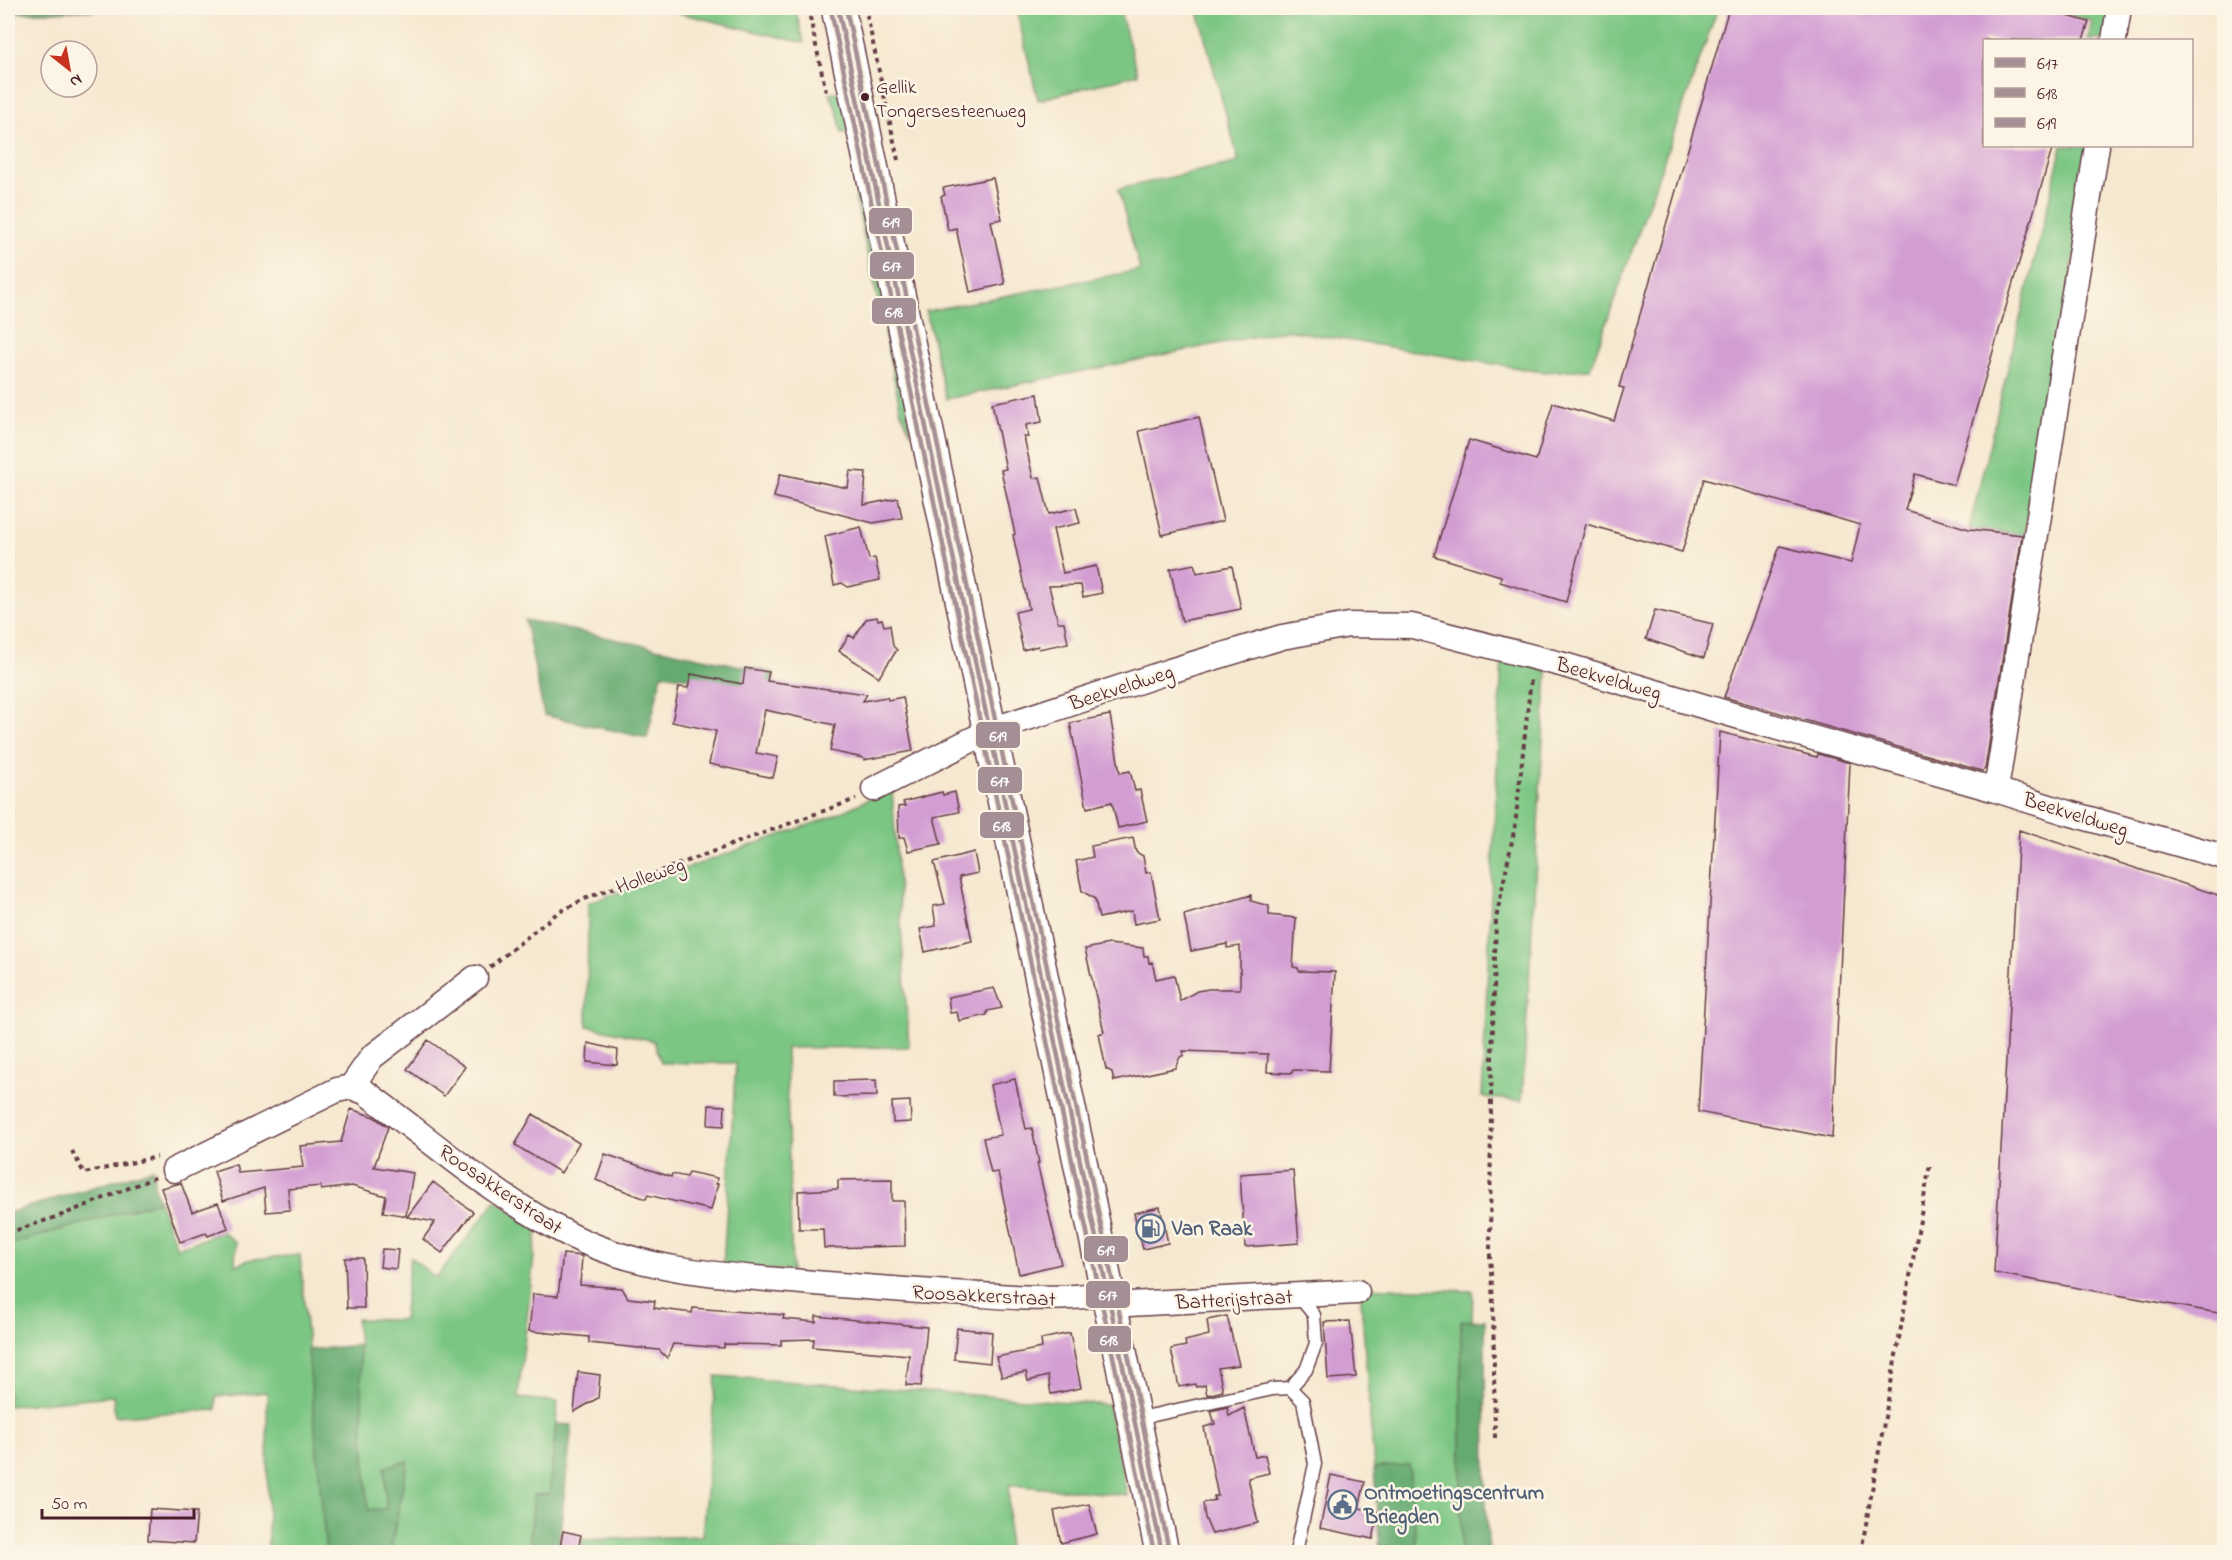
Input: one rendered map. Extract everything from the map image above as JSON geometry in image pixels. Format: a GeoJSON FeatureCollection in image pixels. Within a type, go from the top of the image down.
{"type":"FeatureCollection","features":[{"type":"Feature","properties":{"kind":"main road"},"geometry":{"type":"LineString","coordinates":[[838,8],[1162,1552]]}},
{"type":"Feature","properties":{"kind":"street"},"geometry":{"type":"LineString","coordinates":[[2114,39],[2119,8]]}},
{"type":"Feature","properties":{"kind":"street"},"geometry":{"type":"LineString","coordinates":[[1996,790],[2097,147]]}},
{"type":"Feature","properties":{"kind":"street","name":"Beekveldweg"},"geometry":{"type":"LineString","coordinates":[[991,730],[1091,696],[1282,637],[1349,625],[1412,626],[1533,657],[2224,856]]}},
{"type":"Feature","properties":{"kind":"street"},"geometry":{"type":"LineString","coordinates":[[874,789],[991,730]]}},
{"type":"Feature","properties":{"kind":"street"},"geometry":{"type":"LineString","coordinates":[[167,1163],[337,1090],[351,1087],[372,1057],[475,978]]}},
{"type":"Feature","properties":{"kind":"street","name":"Roosakkerstraat"},"geometry":{"type":"LineString","coordinates":[[351,1087],[365,1092],[483,1181],[543,1221],[575,1238],[643,1262],[674,1269],[738,1277],[892,1289],[1064,1299],[1109,1299]]}},
{"type":"Feature","properties":{"kind":"street","name":"Batterijstraat"},"geometry":{"type":"LineString","coordinates":[[1109,1299],[1357,1292]]}},
{"type":"Feature","properties":{"kind":"lane"},"geometry":{"type":"LineString","coordinates":[[1135,1422],[1154,1415],[1262,1392],[1290,1389],[1306,1370],[1316,1343],[1314,1315],[1298,1295]]}},
{"type":"Feature","properties":{"kind":"lane"},"geometry":{"type":"LineString","coordinates":[[1290,1389],[1303,1401],[1315,1464],[1296,1552]]}},
{"type":"Feature","properties":{"kind":"path"},"geometry":{"type":"LineString","coordinates":[[1495,1438],[1490,1244],[1495,940],[1496,920],[1515,826],[1533,657]]}},
{"type":"Feature","properties":{"kind":"path","name":"Holleweg"},"geometry":{"type":"LineString","coordinates":[[475,978],[556,914],[584,899],[847,804],[874,789]]}},
{"type":"Feature","properties":{"kind":"path"},"geometry":{"type":"LineString","coordinates":[[72,1151],[84,1173],[167,1163]]}},
{"type":"Feature","properties":{"kind":"path"},"geometry":{"type":"LineString","coordinates":[[8,1233],[62,1215],[167,1163]]}},
{"type":"Feature","properties":{"kind":"path"},"geometry":{"type":"LineString","coordinates":[[1861,1552],[1930,1164]]}},
{"type":"Feature","properties":{"kind":"green space"},"geometry":{"type":"Polygon","coordinates":[[[8,8],[182,8],[8,13],[8,8]]]}},
{"type":"Feature","properties":{"kind":"green space"},"geometry":{"type":"Polygon","coordinates":[[[681,8],[795,8],[804,43],[679,13],[681,8]]]}},
{"type":"Feature","properties":{"kind":"green space"},"geometry":{"type":"Polygon","coordinates":[[[1016,8],[1119,8],[1138,74],[1038,100],[1016,8]]]}},
{"type":"Feature","properties":{"kind":"green space"},"geometry":{"type":"Polygon","coordinates":[[[1197,8],[1718,8],[1590,369],[1543,372],[1286,330],[946,399],[926,311],[1140,270],[1118,189],[1239,162],[1197,8]]]}},
{"type":"Feature","properties":{"kind":"green space"},"geometry":{"type":"Polygon","coordinates":[[[2046,8],[2097,8],[2110,11],[2106,39],[2088,39],[2092,21],[2046,8]]]}},
{"type":"Feature","properties":{"kind":"green space"},"geometry":{"type":"Polygon","coordinates":[[[845,90],[854,130],[842,133],[837,110],[829,93],[845,90]]]}},
{"type":"Feature","properties":{"kind":"green space"},"geometry":{"type":"Polygon","coordinates":[[[2062,147],[2091,147],[2060,351],[2024,535],[1969,529],[2062,147]]]}},
{"type":"Feature","properties":{"kind":"green space"},"geometry":{"type":"Polygon","coordinates":[[[867,195],[892,309],[880,311],[855,197],[867,195]]]}},
{"type":"Feature","properties":{"kind":"green space"},"geometry":{"type":"Polygon","coordinates":[[[896,330],[911,433],[901,412],[884,332],[896,330]]]}},
{"type":"Feature","properties":{"kind":"green space"},"geometry":{"type":"Polygon","coordinates":[[[525,620],[774,673],[771,690],[662,674],[647,738],[544,715],[525,620]]]}},
{"type":"Feature","properties":{"kind":"green space"},"geometry":{"type":"Polygon","coordinates":[[[1502,656],[1547,671],[1522,1101],[1482,1097],[1502,656]]]}},
{"type":"Feature","properties":{"kind":"green space"},"geometry":{"type":"Polygon","coordinates":[[[892,788],[909,1047],[786,1048],[792,1271],[723,1266],[736,1063],[661,1063],[654,1041],[587,1026],[588,903],[831,817],[892,788]]]}},
{"type":"Feature","properties":{"kind":"green space"},"geometry":{"type":"Polygon","coordinates":[[[153,1169],[159,1201],[8,1245],[8,1213],[153,1169]]]}},
{"type":"Feature","properties":{"kind":"green space"},"geometry":{"type":"Polygon","coordinates":[[[496,1200],[537,1230],[518,1398],[558,1402],[549,1495],[534,1495],[529,1552],[394,1552],[391,1546],[408,1461],[385,1467],[386,1509],[367,1510],[356,1319],[403,1320],[410,1257],[436,1278],[496,1200]]]}},
{"type":"Feature","properties":{"kind":"green space"},"geometry":{"type":"Polygon","coordinates":[[[159,1201],[177,1248],[223,1232],[236,1243],[235,1265],[252,1259],[300,1255],[326,1552],[268,1552],[267,1392],[216,1397],[216,1410],[115,1416],[113,1396],[8,1406],[8,1245],[159,1201]]]}},
{"type":"Feature","properties":{"kind":"green space"},"geometry":{"type":"Polygon","coordinates":[[[1360,1287],[1473,1291],[1472,1321],[1461,1321],[1461,1552],[1417,1552],[1409,1465],[1374,1468],[1360,1287]]]}},
{"type":"Feature","properties":{"kind":"green space"},"geometry":{"type":"Polygon","coordinates":[[[1485,1320],[1486,1505],[1489,1552],[1461,1552],[1461,1321],[1485,1320]]]}},
{"type":"Feature","properties":{"kind":"green space"},"geometry":{"type":"Polygon","coordinates":[[[359,1345],[368,1510],[386,1509],[385,1467],[408,1461],[391,1546],[394,1552],[326,1552],[308,1350],[359,1345]]]}},
{"type":"Feature","properties":{"kind":"green space"},"geometry":{"type":"Polygon","coordinates":[[[716,1376],[1108,1405],[1127,1495],[1009,1485],[1008,1552],[582,1552],[583,1540],[702,1536],[716,1376]]]}},
{"type":"Feature","properties":{"kind":"green space"},"geometry":{"type":"Polygon","coordinates":[[[556,1424],[572,1425],[558,1552],[529,1552],[534,1495],[549,1494],[556,1424]]]}},
{"type":"Feature","properties":{"kind":"green space"},"geometry":{"type":"Polygon","coordinates":[[[1409,1465],[1417,1552],[1380,1552],[1374,1468],[1409,1465]]]}},
{"type":"Feature","properties":{"kind":"building"},"geometry":{"type":"Polygon","coordinates":[[[1729,8],[2040,8],[2089,22],[2083,39],[1983,39],[1983,147],[2053,147],[1954,485],[1915,474],[1905,510],[1969,529],[2022,535],[1985,769],[1982,771],[1724,697],[1780,546],[1851,563],[1860,525],[1704,479],[1682,552],[1586,524],[1566,602],[1500,582],[1501,576],[1434,556],[1469,440],[1536,460],[1553,403],[1614,421],[1624,388],[1619,387],[1729,8]]]}},
{"type":"Feature","properties":{"kind":"building"},"geometry":{"type":"Polygon","coordinates":[[[993,178],[1002,219],[991,221],[1005,284],[970,292],[956,228],[948,230],[941,196],[945,195],[943,188],[993,178]]]}},
{"type":"Feature","properties":{"kind":"building"},"geometry":{"type":"Polygon","coordinates":[[[1038,394],[1042,422],[1026,425],[1028,437],[1024,437],[1033,478],[1040,477],[1049,514],[1076,508],[1080,523],[1053,529],[1063,573],[1096,566],[1102,593],[1083,597],[1081,585],[1049,586],[1058,622],[1064,622],[1068,643],[1023,650],[1015,612],[1029,609],[1001,470],[1006,469],[992,403],[1038,394]]]}},
{"type":"Feature","properties":{"kind":"building"},"geometry":{"type":"Polygon","coordinates":[[[1199,417],[1223,521],[1162,535],[1139,431],[1199,417]]]}},
{"type":"Feature","properties":{"kind":"building"},"geometry":{"type":"Polygon","coordinates":[[[850,471],[866,472],[864,505],[898,498],[902,518],[873,523],[774,497],[780,474],[848,488],[850,471]]]}},
{"type":"Feature","properties":{"kind":"building"},"geometry":{"type":"Polygon","coordinates":[[[861,527],[869,559],[875,558],[880,580],[848,587],[842,583],[834,585],[825,536],[861,527]]]}},
{"type":"Feature","properties":{"kind":"building"},"geometry":{"type":"Polygon","coordinates":[[[1194,564],[1197,573],[1232,566],[1241,609],[1182,621],[1170,569],[1194,564]]]}},
{"type":"Feature","properties":{"kind":"building"},"geometry":{"type":"Polygon","coordinates":[[[1655,610],[1713,624],[1704,658],[1646,639],[1655,610]]]}},
{"type":"Feature","properties":{"kind":"building"},"geometry":{"type":"Polygon","coordinates":[[[877,617],[878,620],[882,619],[884,626],[890,625],[893,646],[897,650],[879,677],[839,651],[849,635],[854,638],[866,619],[877,617]]]}},
{"type":"Feature","properties":{"kind":"building"},"geometry":{"type":"Polygon","coordinates":[[[745,668],[769,672],[767,681],[867,694],[863,701],[903,697],[913,751],[864,760],[830,751],[835,725],[765,710],[756,753],[778,757],[773,778],[709,764],[716,731],[672,722],[679,687],[688,688],[691,674],[743,684],[745,668]]]}},
{"type":"Feature","properties":{"kind":"building"},"geometry":{"type":"Polygon","coordinates":[[[1110,715],[1120,773],[1130,771],[1135,791],[1140,790],[1147,821],[1118,828],[1112,802],[1087,808],[1070,723],[1110,715]]]}},
{"type":"Feature","properties":{"kind":"building"},"geometry":{"type":"Polygon","coordinates":[[[1720,732],[1817,757],[1818,754],[1850,763],[1832,1138],[1698,1112],[1720,732]]]}},
{"type":"Feature","properties":{"kind":"building"},"geometry":{"type":"Polygon","coordinates":[[[942,792],[943,795],[955,792],[959,812],[934,817],[941,844],[908,851],[904,837],[899,838],[898,807],[905,806],[903,802],[942,792]]]}},
{"type":"Feature","properties":{"kind":"building"},"geometry":{"type":"Polygon","coordinates":[[[2019,830],[2224,897],[2224,1314],[1994,1273],[2019,830]]]}},
{"type":"Feature","properties":{"kind":"building"},"geometry":{"type":"Polygon","coordinates":[[[1133,838],[1136,852],[1143,856],[1146,873],[1151,872],[1160,919],[1134,924],[1132,911],[1099,918],[1095,899],[1082,891],[1076,861],[1093,857],[1091,846],[1133,838]]]}},
{"type":"Feature","properties":{"kind":"building"},"geometry":{"type":"Polygon","coordinates":[[[974,852],[978,873],[959,877],[972,941],[925,952],[920,929],[936,926],[933,906],[945,904],[934,862],[974,852]]]}},
{"type":"Feature","properties":{"kind":"building"},"geometry":{"type":"Polygon","coordinates":[[[1251,895],[1251,901],[1269,906],[1269,915],[1296,918],[1293,967],[1298,968],[1299,971],[1335,972],[1329,1071],[1267,1072],[1268,1054],[1183,1051],[1184,1055],[1180,1057],[1175,1068],[1114,1081],[1112,1072],[1106,1069],[1099,1034],[1104,1032],[1085,949],[1109,944],[1143,948],[1144,956],[1148,956],[1149,963],[1152,962],[1156,979],[1174,975],[1180,1001],[1197,991],[1240,989],[1240,946],[1227,948],[1227,944],[1191,951],[1184,915],[1251,895]]]}},
{"type":"Feature","properties":{"kind":"building"},"geometry":{"type":"Polygon","coordinates":[[[994,988],[1002,1008],[987,1011],[987,1015],[959,1021],[957,1012],[950,1013],[948,997],[994,988]]]}},
{"type":"Feature","properties":{"kind":"building"},"geometry":{"type":"Polygon","coordinates":[[[428,1040],[465,1067],[444,1096],[407,1069],[428,1040]]]}},
{"type":"Feature","properties":{"kind":"building"},"geometry":{"type":"Polygon","coordinates":[[[588,1043],[618,1050],[617,1065],[587,1062],[588,1043]]]}},
{"type":"Feature","properties":{"kind":"building"},"geometry":{"type":"Polygon","coordinates":[[[1015,1079],[1026,1129],[1032,1128],[1039,1163],[1037,1163],[1061,1264],[1019,1274],[998,1172],[991,1173],[983,1138],[1001,1135],[990,1085],[1015,1079]]]}},
{"type":"Feature","properties":{"kind":"building"},"geometry":{"type":"Polygon","coordinates":[[[876,1080],[877,1096],[834,1097],[834,1081],[876,1080]]]}},
{"type":"Feature","properties":{"kind":"building"},"geometry":{"type":"Polygon","coordinates":[[[910,1101],[911,1122],[893,1123],[892,1102],[910,1101]]]}},
{"type":"Feature","properties":{"kind":"building"},"geometry":{"type":"Polygon","coordinates":[[[709,1105],[725,1106],[724,1126],[708,1125],[709,1105]]]}},
{"type":"Feature","properties":{"kind":"building"},"geometry":{"type":"Polygon","coordinates":[[[351,1109],[374,1117],[388,1127],[374,1167],[413,1173],[406,1216],[383,1212],[386,1196],[352,1186],[321,1190],[321,1186],[288,1189],[290,1210],[266,1212],[264,1188],[223,1201],[214,1171],[236,1164],[238,1173],[303,1167],[300,1146],[341,1142],[351,1109]]]}},
{"type":"Feature","properties":{"kind":"building"},"geometry":{"type":"Polygon","coordinates":[[[533,1114],[579,1143],[561,1173],[515,1145],[533,1114]]]}},
{"type":"Feature","properties":{"kind":"building"},"geometry":{"type":"Polygon","coordinates":[[[605,1154],[671,1177],[672,1174],[687,1177],[689,1172],[717,1178],[716,1184],[718,1184],[711,1210],[648,1195],[646,1199],[596,1180],[605,1154]]]}},
{"type":"Feature","properties":{"kind":"building"},"geometry":{"type":"Polygon","coordinates":[[[1293,1170],[1299,1243],[1245,1247],[1240,1174],[1293,1170]]]}},
{"type":"Feature","properties":{"kind":"building"},"geometry":{"type":"Polygon","coordinates":[[[892,1179],[892,1201],[904,1201],[905,1246],[824,1248],[823,1229],[799,1229],[798,1191],[838,1189],[838,1180],[892,1179]]]}},
{"type":"Feature","properties":{"kind":"building"},"geometry":{"type":"Polygon","coordinates":[[[433,1182],[473,1212],[442,1253],[423,1239],[435,1222],[407,1217],[433,1182]]]}},
{"type":"Feature","properties":{"kind":"building"},"geometry":{"type":"Polygon","coordinates":[[[181,1183],[192,1212],[218,1203],[228,1228],[208,1236],[206,1233],[180,1242],[161,1188],[181,1183]]]}},
{"type":"Feature","properties":{"kind":"building","name":"Van Raak"},"geometry":{"type":"Polygon","coordinates":[[[1160,1207],[1168,1243],[1143,1249],[1134,1213],[1160,1207]]]}},
{"type":"Feature","properties":{"kind":"building"},"geometry":{"type":"Polygon","coordinates":[[[382,1249],[398,1250],[396,1269],[380,1267],[382,1249]]]}},
{"type":"Feature","properties":{"kind":"building"},"geometry":{"type":"Polygon","coordinates":[[[563,1254],[582,1256],[580,1285],[622,1288],[628,1298],[655,1301],[654,1308],[692,1313],[693,1308],[784,1315],[783,1319],[816,1322],[816,1316],[927,1327],[921,1386],[906,1385],[909,1355],[813,1347],[814,1339],[781,1340],[781,1345],[724,1344],[724,1348],[673,1344],[667,1358],[659,1350],[589,1343],[589,1337],[529,1331],[533,1294],[558,1296],[563,1254]]]}},
{"type":"Feature","properties":{"kind":"building"},"geometry":{"type":"Polygon","coordinates":[[[345,1258],[363,1258],[364,1308],[347,1308],[345,1258]]]}},
{"type":"Feature","properties":{"kind":"building"},"geometry":{"type":"Polygon","coordinates":[[[1227,1316],[1239,1365],[1218,1368],[1223,1391],[1207,1395],[1205,1385],[1179,1387],[1171,1349],[1186,1346],[1185,1341],[1209,1335],[1207,1320],[1227,1316]]]}},
{"type":"Feature","properties":{"kind":"building"},"geometry":{"type":"Polygon","coordinates":[[[1350,1321],[1356,1377],[1328,1379],[1324,1322],[1350,1321]]]}},
{"type":"Feature","properties":{"kind":"building"},"geometry":{"type":"Polygon","coordinates":[[[957,1328],[992,1332],[990,1363],[954,1359],[957,1328]]]}},
{"type":"Feature","properties":{"kind":"building"},"geometry":{"type":"Polygon","coordinates":[[[1070,1333],[1081,1388],[1051,1394],[1048,1376],[1028,1381],[1026,1372],[1002,1377],[996,1357],[1042,1348],[1041,1339],[1070,1333]]]}},
{"type":"Feature","properties":{"kind":"building"},"geometry":{"type":"Polygon","coordinates":[[[578,1372],[600,1375],[598,1398],[574,1412],[578,1372]]]}},
{"type":"Feature","properties":{"kind":"building"},"geometry":{"type":"Polygon","coordinates":[[[1227,1407],[1229,1416],[1244,1408],[1255,1457],[1265,1455],[1269,1473],[1248,1478],[1258,1523],[1212,1534],[1205,1518],[1203,1503],[1215,1500],[1214,1496],[1218,1496],[1204,1427],[1215,1424],[1211,1411],[1227,1407]]]}},
{"type":"Feature","properties":{"kind":"building","name":"Ontmoetingscentrum Briegden"},"geometry":{"type":"Polygon","coordinates":[[[1331,1475],[1365,1482],[1359,1508],[1379,1512],[1373,1539],[1320,1528],[1331,1475]]]}},
{"type":"Feature","properties":{"kind":"building"},"geometry":{"type":"Polygon","coordinates":[[[1089,1504],[1097,1534],[1061,1543],[1054,1511],[1089,1504]]]}},
{"type":"Feature","properties":{"kind":"building"},"geometry":{"type":"Polygon","coordinates":[[[150,1509],[197,1512],[194,1543],[148,1540],[150,1509]]]}},
{"type":"Feature","properties":{"kind":"building"},"geometry":{"type":"Polygon","coordinates":[[[563,1531],[581,1535],[578,1550],[560,1547],[563,1531]]]}},
{"type":"Feature","properties":{"kind":"transit line","name":"617"},"geometry":{"type":"LineString","coordinates":[[838,8],[1162,1552]]}},
{"type":"Feature","properties":{"kind":"transit line","name":"619"},"geometry":{"type":"LineString","coordinates":[[846,8],[1169,1550]]}},
{"type":"Feature","properties":{"kind":"transit line","name":"618"},"geometry":{"type":"LineString","coordinates":[[831,10],[1154,1552]]}},
{"type":"Feature","properties":{"kind":"place","name":"Gellik Tongersesteenweg"},"geometry":{"type":"Point","coordinates":[865,97]}},
{"type":"Feature","properties":{"kind":"place","name":"Van Raak"},"geometry":{"type":"Point","coordinates":[1151,1228]}},
{"type":"Feature","properties":{"kind":"place","name":"Ontmoetingscentrum Briegden"},"geometry":{"type":"Point","coordinates":[1343,1504]}}]}
